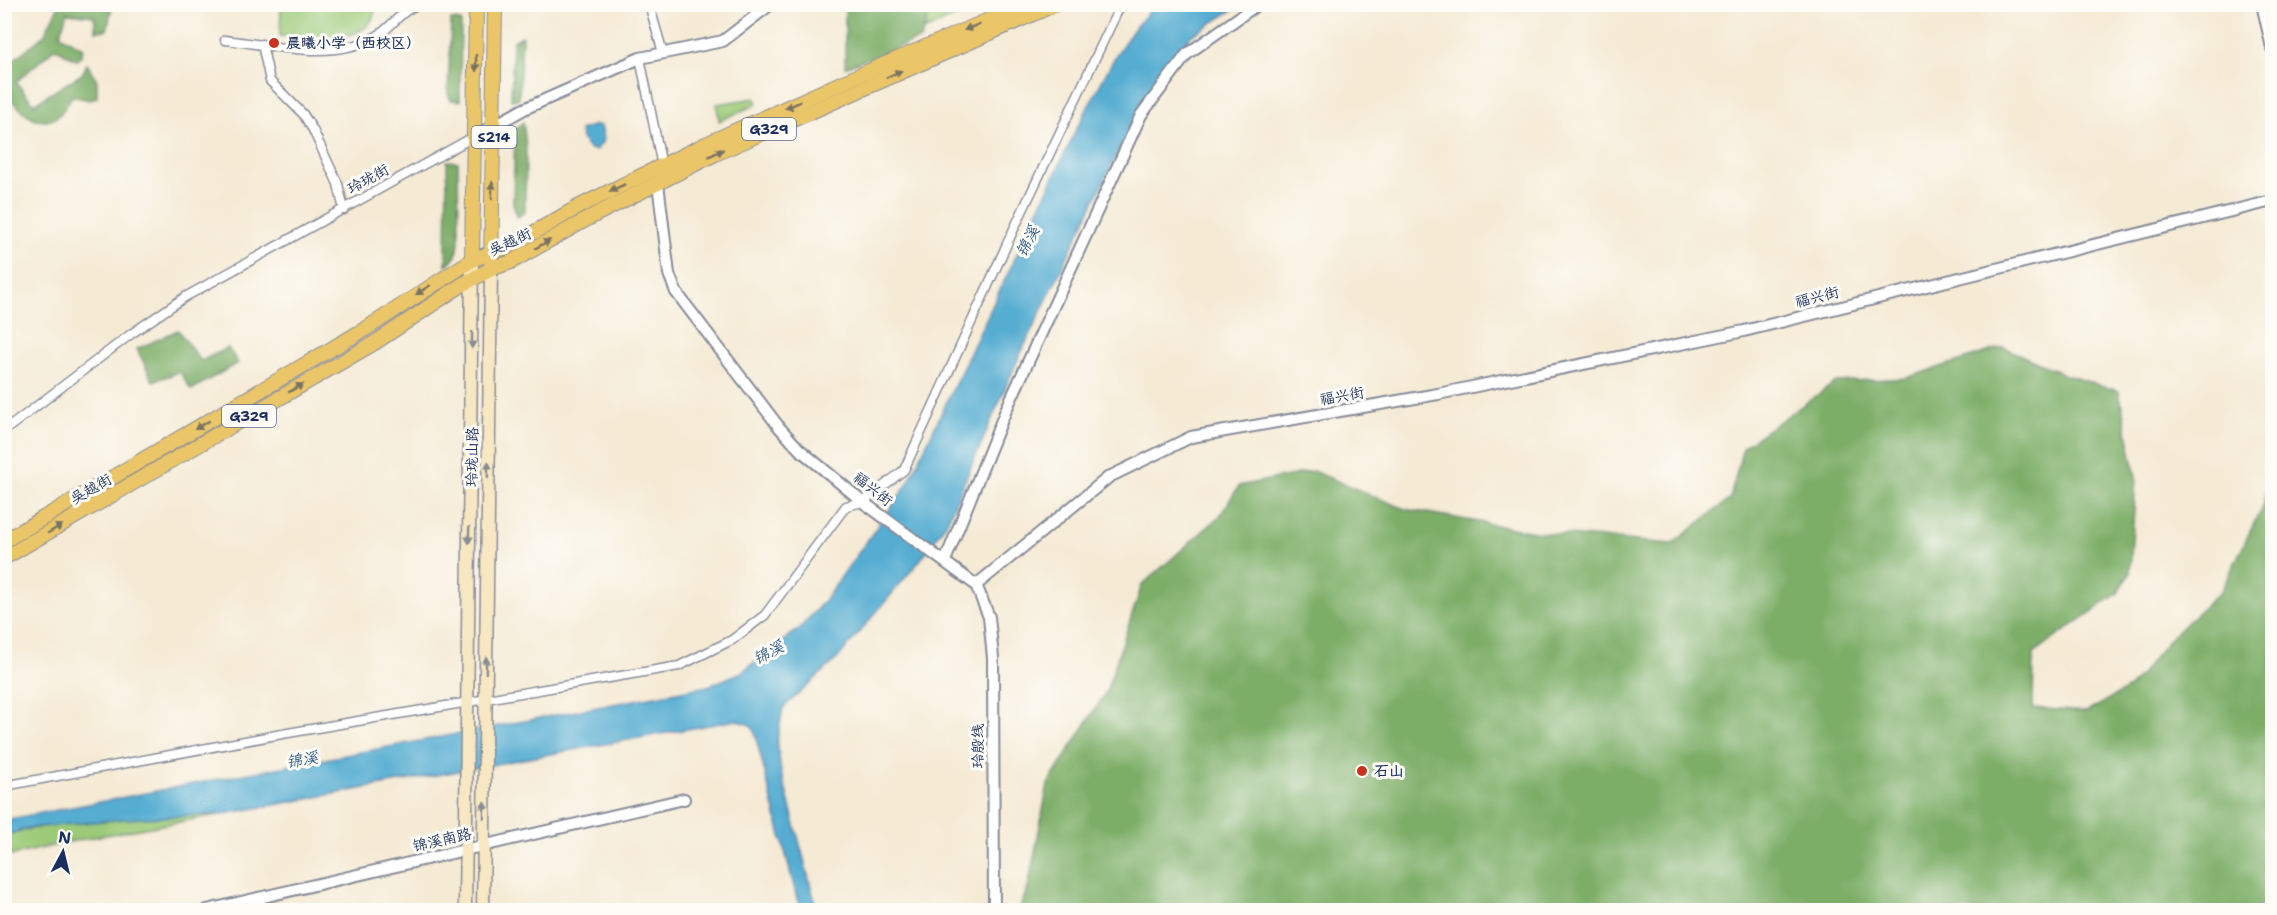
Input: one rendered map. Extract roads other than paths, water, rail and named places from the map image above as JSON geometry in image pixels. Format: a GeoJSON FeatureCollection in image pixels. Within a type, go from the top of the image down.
{"type":"FeatureCollection","features":[{"type":"Feature","properties":{"kind":"main road","name":"玲珑山路"},"geometry":{"type":"LineString","coordinates":[[465,910],[476,4]]}},
{"type":"Feature","properties":{"kind":"main road","name":"玲珑山路"},"geometry":{"type":"LineString","coordinates":[[483,910],[495,4]]}},
{"type":"Feature","properties":{"kind":"main road","name":"吴越街"},"geometry":{"type":"LineString","coordinates":[[4,541],[367,328],[472,260],[512,245],[580,206],[841,83],[1026,4]]}},
{"type":"Feature","properties":{"kind":"main road","name":"吴越街"},"geometry":{"type":"LineString","coordinates":[[4,558],[376,342],[472,279],[511,262],[715,154],[845,94],[1056,4]]}},
{"type":"Feature","properties":{"kind":"street"},"geometry":{"type":"LineString","coordinates":[[225,40],[322,50],[358,44],[378,35],[400,14],[422,4]]}},
{"type":"Feature","properties":{"kind":"street"},"geometry":{"type":"LineString","coordinates":[[649,4],[663,53]]}},
{"type":"Feature","properties":{"kind":"street","name":"玲珑街"},"geometry":{"type":"LineString","coordinates":[[4,431],[131,334],[185,297],[494,124],[640,58],[723,41],[771,4]]}},
{"type":"Feature","properties":{"kind":"street"},"geometry":{"type":"LineString","coordinates":[[4,786],[282,734],[679,666],[732,640],[765,615],[846,506],[863,502],[904,470],[1121,4]]}},
{"type":"Feature","properties":{"kind":"street"},"geometry":{"type":"LineString","coordinates":[[945,561],[1006,410],[1141,115],[1186,54],[1258,4]]}},
{"type":"Feature","properties":{"kind":"street"},"geometry":{"type":"LineString","coordinates":[[2262,4],[2272,48]]}},
{"type":"Feature","properties":{"kind":"street"},"geometry":{"type":"LineString","coordinates":[[262,44],[270,81],[303,114],[313,130],[338,184],[344,210]]}},
{"type":"Feature","properties":{"kind":"street"},"geometry":{"type":"LineString","coordinates":[[640,58],[662,166]]}},
{"type":"Feature","properties":{"kind":"street","name":"福兴街"},"geometry":{"type":"LineString","coordinates":[[658,183],[669,274],[676,292],[779,427],[799,449],[863,502],[976,585],[1109,477],[1191,437],[1438,394],[1744,331],[2272,201]]}},
{"type":"Feature","properties":{"kind":"street","name":"玲殷线"},"geometry":{"type":"LineString","coordinates":[[976,585],[989,617],[993,658],[994,910]]}},
{"type":"Feature","properties":{"kind":"street","name":"锦溪南路"},"geometry":{"type":"LineString","coordinates":[[207,910],[684,799]]}},
{"type":"Feature","properties":{"kind":"street"},"geometry":{"type":"LineString","coordinates":[[259,898],[259,910]]}},
{"type":"Feature","properties":{"kind":"water","name":"锦溪"},"geometry":{"type":"Polygon","coordinates":[[[1156,5],[1241,5],[1192,35],[1155,81],[1118,152],[1019,357],[947,522],[921,559],[837,659],[783,708],[777,740],[781,771],[817,910],[800,910],[754,730],[750,725],[737,720],[224,814],[124,819],[30,828],[5,835],[4,820],[708,686],[740,673],[800,628],[824,601],[907,485],[1078,126],[1116,55],[1136,26],[1156,5]]]}},
{"type":"Feature","properties":{"kind":"water"},"geometry":{"type":"Polygon","coordinates":[[[595,125],[601,126],[604,140],[596,150],[589,149],[581,138],[580,130],[595,125]]]}},
{"type":"Feature","properties":{"kind":"place","name":"晨曦小学（西校区）"},"geometry":{"type":"Point","coordinates":[274,43]}},
{"type":"Feature","properties":{"kind":"place","name":"石山"},"geometry":{"type":"Point","coordinates":[1362,771]}}]}
